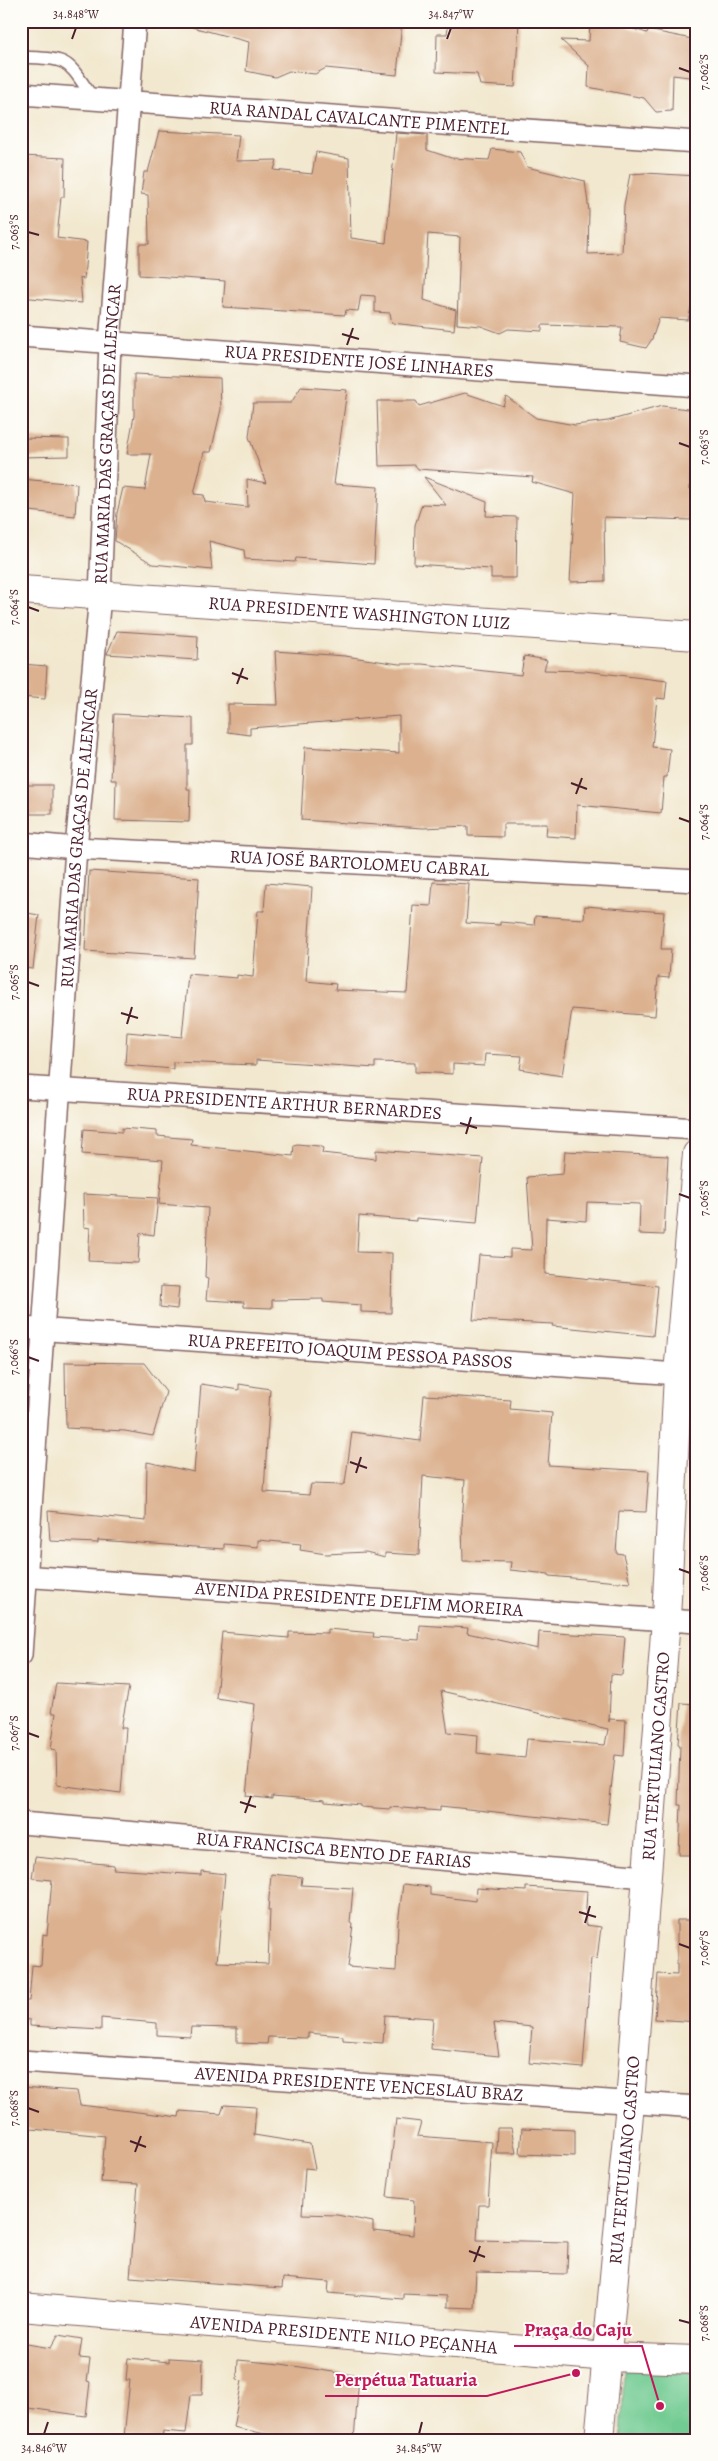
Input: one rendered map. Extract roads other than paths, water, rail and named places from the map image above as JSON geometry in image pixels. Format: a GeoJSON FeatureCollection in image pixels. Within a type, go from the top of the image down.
{"type":"FeatureCollection","features":[{"type":"Feature","properties":{"kind":"main road","name":"RUA PRESIDENTE WASHINGTON LUIZ"},"geometry":{"type":"LineString","coordinates":[[21,590],[697,636]]}},
{"type":"Feature","properties":{"kind":"main road","name":"RUA TERTULIANO CASTRO"},"geometry":{"type":"LineString","coordinates":[[599,2440],[630,2103],[666,1619],[678,1374],[697,1154]]}},
{"type":"Feature","properties":{"kind":"main road","name":"AVENIDA PRESIDENTE NILO PEÇANHA"},"geometry":{"type":"LineString","coordinates":[[21,2307],[608,2357],[697,2360]]}},
{"type":"Feature","properties":{"kind":"street","name":"RUA MARIA DAS GRAÇAS DE ALENCAR"},"geometry":{"type":"LineString","coordinates":[[21,1656],[23,1576],[43,1330],[76,848],[100,596],[110,343],[135,21]]}},
{"type":"Feature","properties":{"kind":"street","name":"RUA RANDAL CAVALCANTE PIMENTEL"},"geometry":{"type":"LineString","coordinates":[[21,94],[697,142]]}},
{"type":"Feature","properties":{"kind":"street","name":"RUA PRESIDENTE JOSÉ LINHARES"},"geometry":{"type":"LineString","coordinates":[[21,336],[697,386]]}},
{"type":"Feature","properties":{"kind":"street","name":"RUA JOSÉ BARTOLOMEU CABRAL"},"geometry":{"type":"LineString","coordinates":[[21,843],[76,848],[697,880]]}},
{"type":"Feature","properties":{"kind":"street","name":"RUA PRESIDENTE ARTHUR BERNARDES"},"geometry":{"type":"LineString","coordinates":[[21,1087],[697,1129]]}},
{"type":"Feature","properties":{"kind":"street","name":"RUA PREFEITO JOAQUIM PESSOA PASSOS"},"geometry":{"type":"LineString","coordinates":[[21,1328],[678,1374]]}},
{"type":"Feature","properties":{"kind":"street","name":"AVENIDA PRESIDENTE DELFIM MOREIRA"},"geometry":{"type":"LineString","coordinates":[[23,1576],[697,1622]]}},
{"type":"Feature","properties":{"kind":"street","name":"RUA FRANCISCA BENTO DE FARIAS"},"geometry":{"type":"LineString","coordinates":[[21,1823],[646,1877]]}},
{"type":"Feature","properties":{"kind":"street","name":"AVENIDA PRESIDENTE VENCESLAU BRAZ"},"geometry":{"type":"LineString","coordinates":[[21,2061],[697,2107]]}},
{"type":"Feature","properties":{"kind":"lane"},"geometry":{"type":"LineString","coordinates":[[21,57],[63,60],[71,66],[94,98]]}},
{"type":"Feature","properties":{"kind":"place","name":"Perpétua Tatuaria"},"geometry":{"type":"Point","coordinates":[576,2373]}},
{"type":"Feature","properties":{"kind":"place","name":"Praça do Caju"},"geometry":{"type":"Point","coordinates":[660,2406]}}]}
